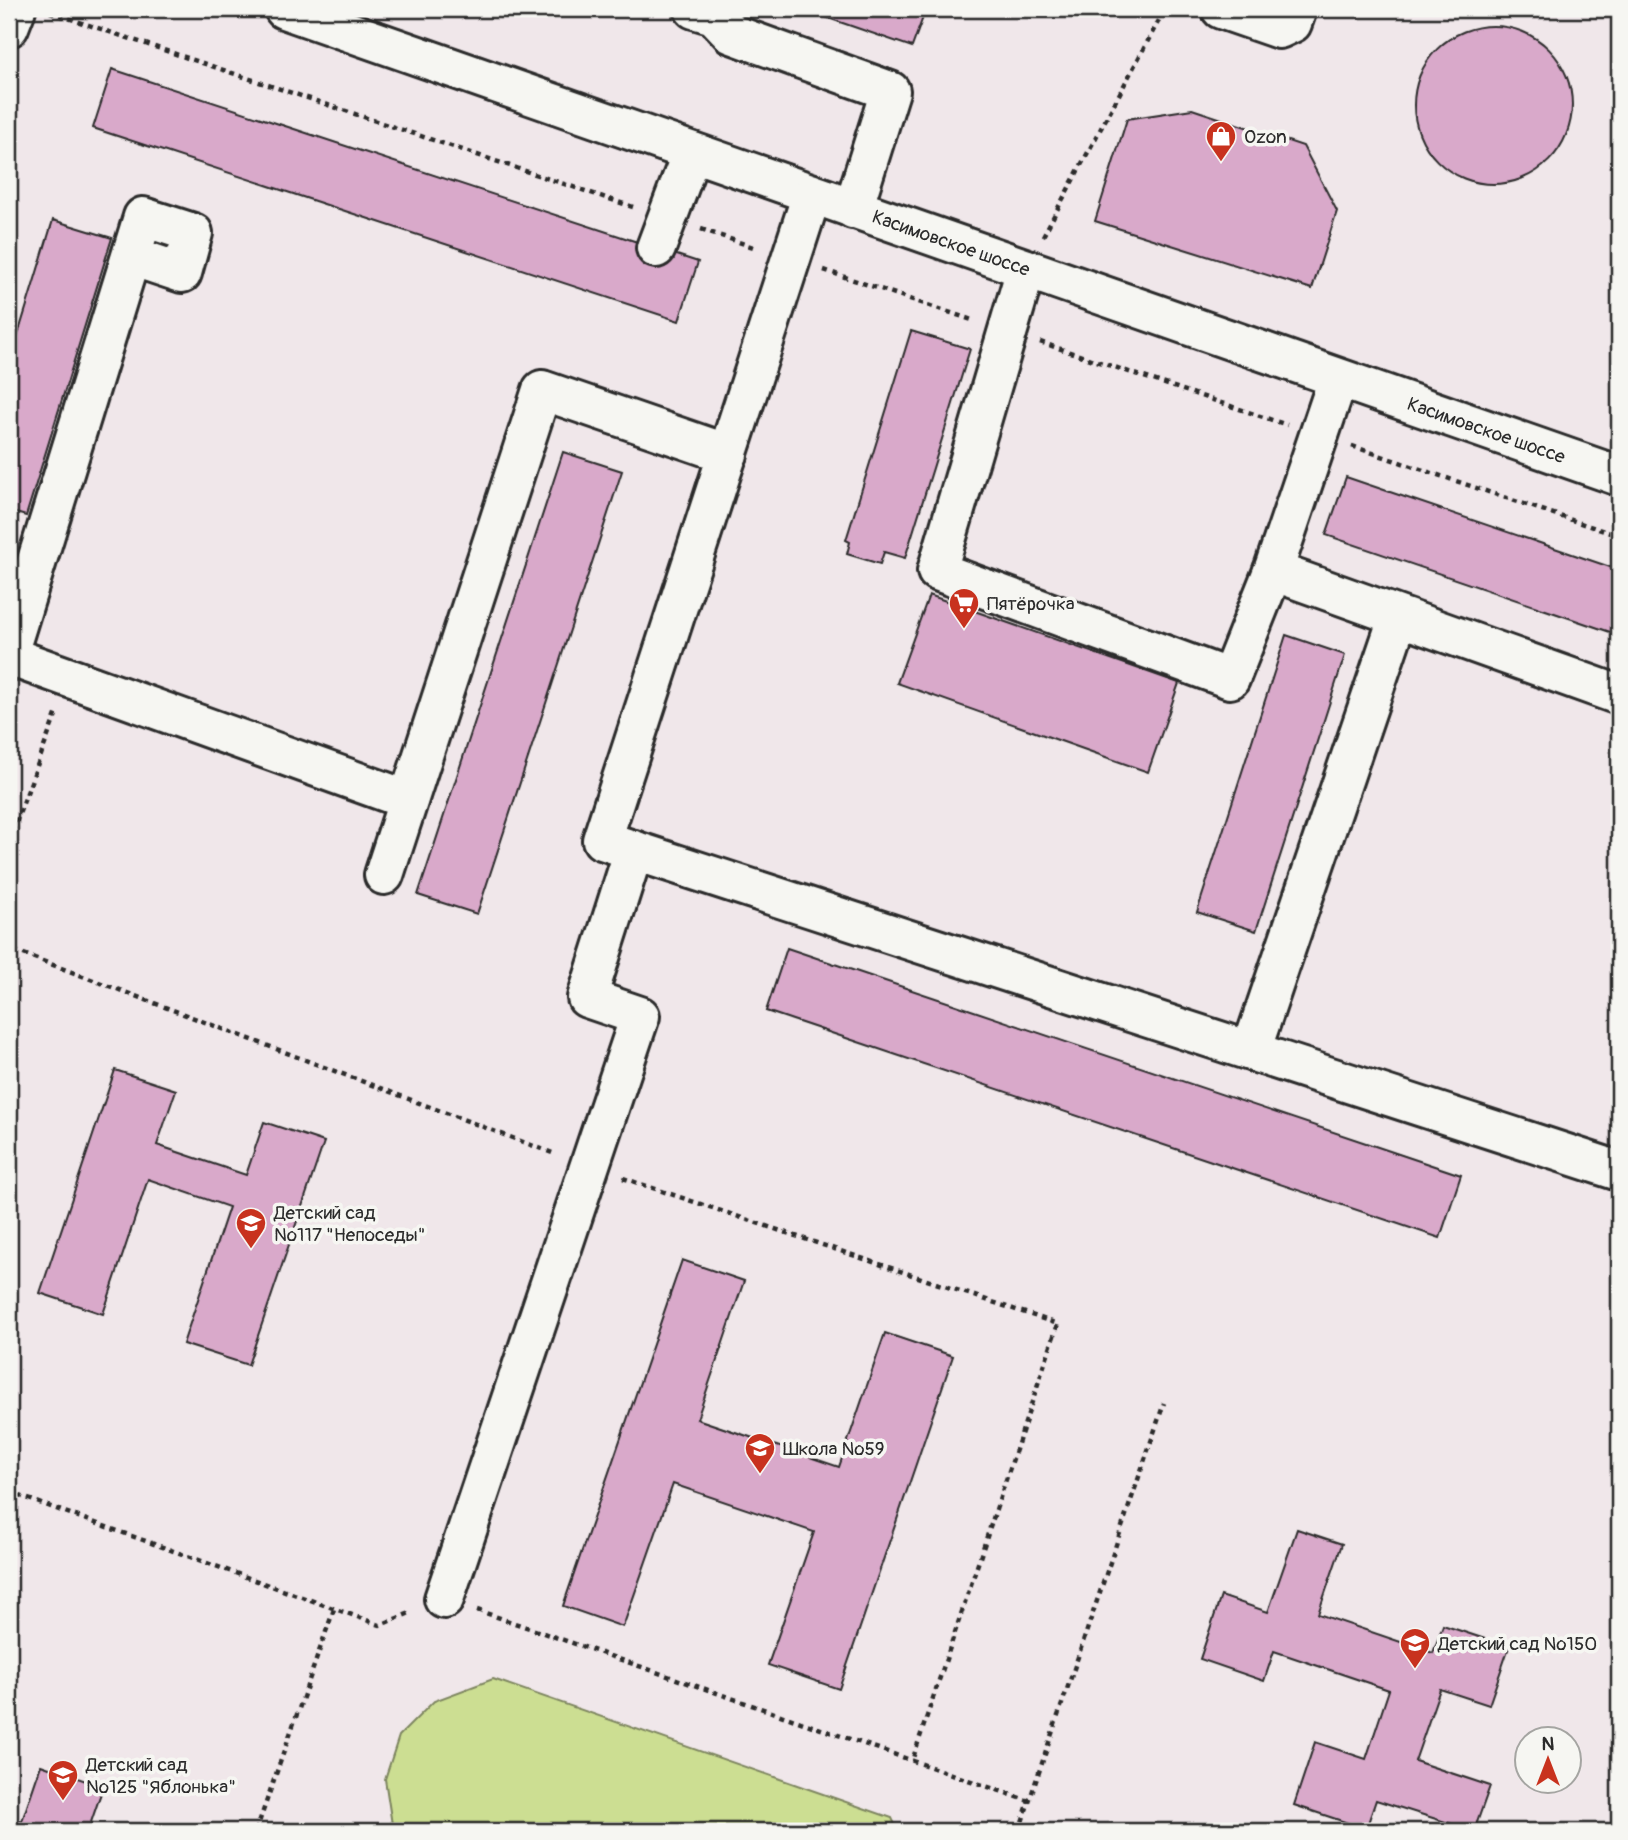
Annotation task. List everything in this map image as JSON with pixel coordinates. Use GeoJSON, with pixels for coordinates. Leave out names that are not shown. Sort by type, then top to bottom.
{"type":"FeatureCollection","features":[{"type":"Feature","properties":{"kind":"street"},"geometry":{"type":"LineString","coordinates":[[9,27],[16,9]]}},
{"type":"Feature","properties":{"kind":"street","name":"Касимовское шоссе"},"geometry":{"type":"LineString","coordinates":[[284,9],[1619,476]]}},
{"type":"Feature","properties":{"kind":"street"},"geometry":{"type":"LineString","coordinates":[[694,9],[714,15],[732,34],[890,91],[853,209]]}},
{"type":"Feature","properties":{"kind":"street"},"geometry":{"type":"LineString","coordinates":[[1221,9],[1279,29],[1292,23],[1297,9]]}},
{"type":"Feature","properties":{"kind":"street"},"geometry":{"type":"LineString","coordinates":[[662,233],[692,152]]}},
{"type":"Feature","properties":{"kind":"street"},"geometry":{"type":"LineString","coordinates":[[812,194],[602,840],[1619,1171]]}},
{"type":"Feature","properties":{"kind":"street"},"geometry":{"type":"LineString","coordinates":[[131,256],[9,654],[408,800]]}},
{"type":"Feature","properties":{"kind":"street"},"geometry":{"type":"LineString","coordinates":[[1026,269],[937,571],[1230,679],[1273,571],[1338,379]]}},
{"type":"Feature","properties":{"kind":"street"},"geometry":{"type":"LineString","coordinates":[[384,875],[542,390],[728,454]]}},
{"type":"Feature","properties":{"kind":"street"},"geometry":{"type":"LineString","coordinates":[[1273,571],[1619,695]]}},
{"type":"Feature","properties":{"kind":"street"},"geometry":{"type":"LineString","coordinates":[[1251,1051],[1398,618]]}},
{"type":"Feature","properties":{"kind":"street"},"geometry":{"type":"LineString","coordinates":[[444,1599],[640,1016],[587,998],[634,850]]}},
{"type":"Feature","properties":{"kind":"path"},"geometry":{"type":"LineString","coordinates":[[39,9],[662,233],[791,259],[1619,536]]}},
{"type":"Feature","properties":{"kind":"path"},"geometry":{"type":"LineString","coordinates":[[1026,269],[1165,9]]}},
{"type":"Feature","properties":{"kind":"path"},"geometry":{"type":"LineString","coordinates":[[9,841],[70,678]]}},
{"type":"Feature","properties":{"kind":"path"},"geometry":{"type":"LineString","coordinates":[[9,948],[589,1167],[1058,1324],[912,1761]]}},
{"type":"Feature","properties":{"kind":"path"},"geometry":{"type":"LineString","coordinates":[[9,972],[16,951]]}},
{"type":"Feature","properties":{"kind":"path"},"geometry":{"type":"LineString","coordinates":[[1019,1831],[1164,1403]]}},
{"type":"Feature","properties":{"kind":"path"},"geometry":{"type":"LineString","coordinates":[[9,1492],[380,1625],[444,1599],[1029,1801]]}},
{"type":"Feature","properties":{"kind":"path"},"geometry":{"type":"LineString","coordinates":[[256,1831],[334,1609]]}},
{"type":"Feature","properties":{"kind":"green space"},"geometry":{"type":"Polygon","coordinates":[[[493,1679],[892,1818],[898,1831],[393,1831],[385,1779],[399,1736],[434,1701],[493,1679]]]}},
{"type":"Feature","properties":{"kind":"building"},"geometry":{"type":"Polygon","coordinates":[[[802,9],[926,9],[912,47],[802,9]]]}},
{"type":"Feature","properties":{"kind":"building"},"geometry":{"type":"Polygon","coordinates":[[[1493,26],[1523,32],[1549,49],[1566,75],[1572,105],[1566,135],[1549,161],[1523,178],[1493,184],[1463,178],[1437,161],[1420,135],[1414,105],[1420,75],[1437,49],[1463,32],[1493,26]]]}},
{"type":"Feature","properties":{"kind":"building"},"geometry":{"type":"Polygon","coordinates":[[[112,69],[698,262],[679,321],[93,128],[112,69]]]}},
{"type":"Feature","properties":{"kind":"building"},"geometry":{"type":"Polygon","coordinates":[[[1192,109],[1303,146],[1337,211],[1312,289],[1095,221],[1127,119],[1192,109]]]}},
{"type":"Feature","properties":{"kind":"building"},"geometry":{"type":"Polygon","coordinates":[[[53,220],[112,238],[26,516],[9,511],[9,364],[53,220]]]}},
{"type":"Feature","properties":{"kind":"building"},"geometry":{"type":"Polygon","coordinates":[[[911,331],[970,349],[905,558],[884,552],[880,564],[847,554],[850,542],[846,540],[911,331]]]}},
{"type":"Feature","properties":{"kind":"building"},"geometry":{"type":"Polygon","coordinates":[[[563,452],[622,471],[477,914],[418,895],[563,452]]]}},
{"type":"Feature","properties":{"kind":"building"},"geometry":{"type":"Polygon","coordinates":[[[1346,477],[1619,570],[1619,635],[1326,535],[1346,477]]]}},
{"type":"Feature","properties":{"kind":"building"},"geometry":{"type":"Polygon","coordinates":[[[929,595],[1179,683],[1148,772],[897,683],[929,595]]]}},
{"type":"Feature","properties":{"kind":"building"},"geometry":{"type":"Polygon","coordinates":[[[1286,635],[1345,655],[1256,931],[1197,912],[1286,635]]]}},
{"type":"Feature","properties":{"kind":"building"},"geometry":{"type":"Polygon","coordinates":[[[787,948],[1461,1175],[1440,1238],[766,1011],[787,948]]]}},
{"type":"Feature","properties":{"kind":"building","name":"Детский сад №117 \"Непоседы\""},"geometry":{"type":"Polygon","coordinates":[[[115,1070],[176,1090],[157,1145],[246,1175],[264,1122],[324,1142],[248,1365],[183,1344],[229,1207],[148,1179],[103,1314],[40,1293],[115,1070]]]}},
{"type":"Feature","properties":{"kind":"building","name":"Школа №59"},"geometry":{"type":"Polygon","coordinates":[[[682,1260],[744,1281],[697,1419],[839,1467],[885,1333],[953,1356],[839,1689],[768,1665],[814,1532],[673,1484],[623,1627],[563,1606],[682,1260]]]}},
{"type":"Feature","properties":{"kind":"building","name":"Детский сад №150"},"geometry":{"type":"Polygon","coordinates":[[[1297,1529],[1342,1544],[1318,1614],[1433,1653],[1443,1625],[1509,1647],[1489,1705],[1440,1689],[1415,1761],[1490,1786],[1474,1831],[1376,1800],[1366,1829],[1294,1805],[1315,1742],[1366,1759],[1389,1690],[1274,1651],[1264,1681],[1200,1659],[1221,1596],[1268,1612],[1297,1529]]]}},
{"type":"Feature","properties":{"kind":"building","name":"Детский сад №125 \"Яблонька\""},"geometry":{"type":"Polygon","coordinates":[[[41,1765],[103,1787],[88,1831],[9,1831],[9,1817],[22,1821],[41,1765]]]}},
{"type":"Feature","properties":{"kind":"place","name":"Ozon"},"geometry":{"type":"Point","coordinates":[1221,163]}},
{"type":"Feature","properties":{"kind":"place","name":"Пятёрочка"},"geometry":{"type":"Point","coordinates":[964,630]}},
{"type":"Feature","properties":{"kind":"place","name":"Детский сад №117 \"Непоседы\""},"geometry":{"type":"Point","coordinates":[251,1250]}},
{"type":"Feature","properties":{"kind":"place","name":"Школа №59"},"geometry":{"type":"Point","coordinates":[760,1475]}},
{"type":"Feature","properties":{"kind":"place","name":"Детский сад №150"},"geometry":{"type":"Point","coordinates":[1415,1670]}},
{"type":"Feature","properties":{"kind":"place","name":"Детский сад №125 \"Яблонька\""},"geometry":{"type":"Point","coordinates":[63,1802]}}]}
